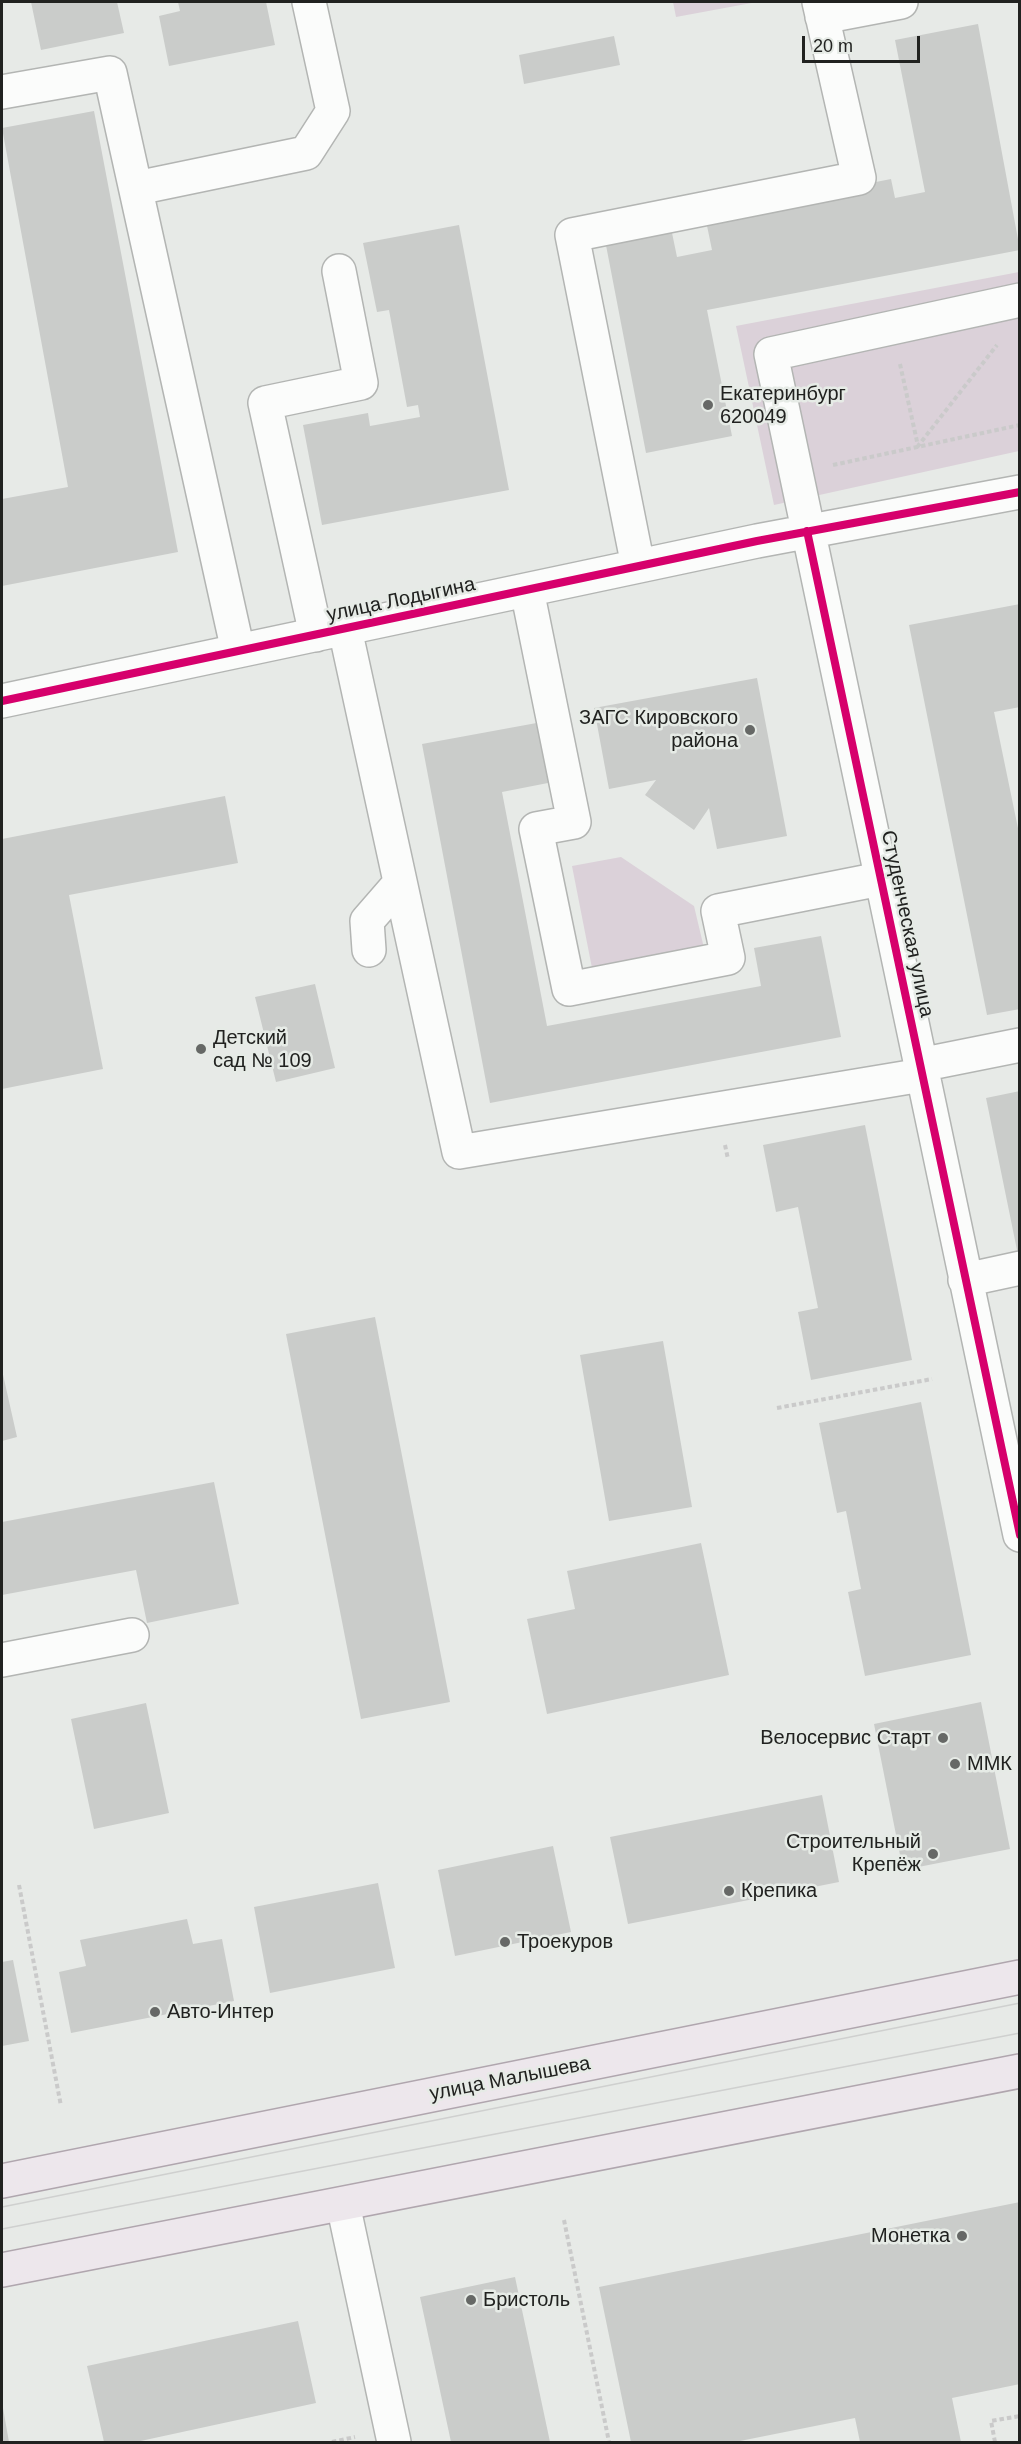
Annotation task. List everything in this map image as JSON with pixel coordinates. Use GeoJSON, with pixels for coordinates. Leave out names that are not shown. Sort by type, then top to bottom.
{"type":"FeatureCollection","features":[{"type":"Feature","properties":{"kind":"main road","name":"улица Малышева"},"geometry":{"type":"LineString","coordinates":[[2,2181],[1020,1977]]}},
{"type":"Feature","properties":{"kind":"main road"},"geometry":{"type":"LineString","coordinates":[[2,2270],[1020,2071]]}},
{"type":"Feature","properties":{"kind":"street"},"geometry":{"type":"LineString","coordinates":[[137,188],[306,153],[333,111],[309,2]]}},
{"type":"Feature","properties":{"kind":"street"},"geometry":{"type":"LineString","coordinates":[[639,566],[572,236],[859,178],[820,9],[901,2]]}},
{"type":"Feature","properties":{"kind":"street"},"geometry":{"type":"LineString","coordinates":[[2,92],[110,73],[238,651]]}},
{"type":"Feature","properties":{"kind":"street"},"geometry":{"type":"LineString","coordinates":[[339,271],[361,383],[264,403],[331,632],[400,883],[459,1152],[921,1070],[1020,1045]]}},
{"type":"Feature","properties":{"kind":"street"},"geometry":{"type":"LineString","coordinates":[[892,328],[1020,300]]}},
{"type":"Feature","properties":{"kind":"street","name":"Студенческая улица"},"geometry":{"type":"LineString","coordinates":[[892,328],[771,354],[1020,1535]]}},
{"type":"Feature","properties":{"kind":"street"},"geometry":{"type":"LineString","coordinates":[[807,531],[1020,492]]}},
{"type":"Feature","properties":{"kind":"street","name":"улица Лодыгина"},"geometry":{"type":"LineString","coordinates":[[2,701],[807,531]]}},
{"type":"Feature","properties":{"kind":"street"},"geometry":{"type":"LineString","coordinates":[[527,590],[574,822],[536,829],[569,990],[728,958],[718,911],[880,879]]}},
{"type":"Feature","properties":{"kind":"street"},"geometry":{"type":"LineString","coordinates":[[369,950],[367,921],[400,883]]}},
{"type":"Feature","properties":{"kind":"street"},"geometry":{"type":"LineString","coordinates":[[965,1280],[1020,1268]]}},
{"type":"Feature","properties":{"kind":"street"},"geometry":{"type":"LineString","coordinates":[[2,1660],[132,1635]]}},
{"type":"Feature","properties":{"kind":"street"},"geometry":{"type":"LineString","coordinates":[[343,2204],[394,2442]]}},
{"type":"Feature","properties":{"kind":"path"},"geometry":{"type":"LineString","coordinates":[[892,328],[918,446]]}},
{"type":"Feature","properties":{"kind":"path"},"geometry":{"type":"LineString","coordinates":[[918,446],[998,343]]}},
{"type":"Feature","properties":{"kind":"path"},"geometry":{"type":"LineString","coordinates":[[797,473],[1020,425]]}},
{"type":"Feature","properties":{"kind":"path"},"geometry":{"type":"LineString","coordinates":[[777,1408],[932,1379]]}},
{"type":"Feature","properties":{"kind":"path"},"geometry":{"type":"LineString","coordinates":[[19,1885],[61,2106]]}},
{"type":"Feature","properties":{"kind":"path"},"geometry":{"type":"LineString","coordinates":[[564,2220],[609,2442]]}},
{"type":"Feature","properties":{"kind":"path"},"geometry":{"type":"LineString","coordinates":[[995,2442],[991,2421],[1020,2416]]}},
{"type":"Feature","properties":{"kind":"shaded area"},"geometry":{"type":"Polygon","coordinates":[[[673,2],[757,2],[676,17],[673,2]]]}},
{"type":"Feature","properties":{"kind":"shaded area"},"geometry":{"type":"Polygon","coordinates":[[[1019,272],[1019,451],[774,505],[736,326],[1019,272]]]}},
{"type":"Feature","properties":{"kind":"shaded area"},"geometry":{"type":"Polygon","coordinates":[[[621,857],[694,906],[704,948],[592,968],[572,866],[621,857]]]}},
{"type":"Feature","properties":{"kind":"building"},"geometry":{"type":"Polygon","coordinates":[[[31,2],[117,2],[124,33],[41,50],[31,2]]]}},
{"type":"Feature","properties":{"kind":"building"},"geometry":{"type":"Polygon","coordinates":[[[178,2],[266,2],[275,45],[169,66],[159,16],[180,11],[178,2]]]}},
{"type":"Feature","properties":{"kind":"building"},"geometry":{"type":"Polygon","coordinates":[[[978,24],[1020,250],[707,310],[732,436],[646,453],[605,240],[671,228],[677,257],[712,250],[705,216],[891,179],[895,198],[925,192],[895,40],[978,24]]]}},
{"type":"Feature","properties":{"kind":"building"},"geometry":{"type":"Polygon","coordinates":[[[614,36],[620,65],[524,84],[519,55],[614,36]]]}},
{"type":"Feature","properties":{"kind":"building"},"geometry":{"type":"Polygon","coordinates":[[[94,111],[178,552],[2,586],[2,499],[68,487],[2,128],[94,111]]]}},
{"type":"Feature","properties":{"kind":"building"},"geometry":{"type":"Polygon","coordinates":[[[459,225],[509,490],[322,525],[303,425],[368,413],[370,426],[420,417],[418,405],[407,407],[389,310],[377,312],[363,243],[459,225]]]}},
{"type":"Feature","properties":{"kind":"building"},"geometry":{"type":"Polygon","coordinates":[[[1020,604],[1020,707],[994,712],[1020,838],[1020,1009],[987,1015],[909,625],[1020,604]]]}},
{"type":"Feature","properties":{"kind":"building"},"geometry":{"type":"Polygon","coordinates":[[[757,678],[787,836],[717,849],[709,808],[694,830],[645,795],[656,780],[609,789],[594,708],[757,678]]]}},
{"type":"Feature","properties":{"kind":"building"},"geometry":{"type":"Polygon","coordinates":[[[542,722],[553,782],[502,792],[547,1026],[761,986],[754,948],[821,936],[841,1037],[490,1103],[422,744],[542,722]]]}},
{"type":"Feature","properties":{"kind":"building"},"geometry":{"type":"Polygon","coordinates":[[[225,796],[238,863],[69,895],[103,1069],[2,1089],[2,839],[225,796]]]}},
{"type":"Feature","properties":{"kind":"building"},"geometry":{"type":"Polygon","coordinates":[[[315,984],[335,1068],[276,1082],[255,997],[315,984]]]}},
{"type":"Feature","properties":{"kind":"building"},"geometry":{"type":"Polygon","coordinates":[[[1020,1091],[1020,1255],[1018,1255],[986,1098],[1020,1091]]]}},
{"type":"Feature","properties":{"kind":"building"},"geometry":{"type":"Polygon","coordinates":[[[865,1125],[912,1360],[811,1380],[798,1312],[818,1308],[798,1207],[776,1212],[763,1145],[865,1125]]]}},
{"type":"Feature","properties":{"kind":"building"},"geometry":{"type":"Polygon","coordinates":[[[375,1317],[450,1702],[361,1719],[286,1334],[375,1317]]]}},
{"type":"Feature","properties":{"kind":"building"},"geometry":{"type":"Polygon","coordinates":[[[663,1341],[692,1507],[609,1521],[580,1355],[663,1341]]]}},
{"type":"Feature","properties":{"kind":"building"},"geometry":{"type":"Polygon","coordinates":[[[2,1370],[17,1437],[2,1441],[2,1370]]]}},
{"type":"Feature","properties":{"kind":"building"},"geometry":{"type":"Polygon","coordinates":[[[921,1402],[971,1655],[865,1676],[848,1592],[861,1589],[846,1511],[837,1513],[819,1423],[921,1402]]]}},
{"type":"Feature","properties":{"kind":"building"},"geometry":{"type":"Polygon","coordinates":[[[214,1482],[239,1604],[147,1623],[136,1570],[2,1595],[2,1522],[214,1482]]]}},
{"type":"Feature","properties":{"kind":"building"},"geometry":{"type":"Polygon","coordinates":[[[701,1543],[729,1675],[547,1714],[527,1619],[575,1609],[567,1571],[701,1543]]]}},
{"type":"Feature","properties":{"kind":"building"},"geometry":{"type":"Polygon","coordinates":[[[981,1702],[1010,1849],[903,1870],[874,1724],[981,1702]]]}},
{"type":"Feature","properties":{"kind":"building"},"geometry":{"type":"Polygon","coordinates":[[[146,1703],[169,1813],[94,1829],[71,1719],[146,1703]]]}},
{"type":"Feature","properties":{"kind":"building"},"geometry":{"type":"Polygon","coordinates":[[[822,1795],[839,1882],[628,1924],[610,1837],[822,1795]]]}},
{"type":"Feature","properties":{"kind":"building"},"geometry":{"type":"Polygon","coordinates":[[[553,1846],[571,1932],[455,1956],[438,1870],[553,1846]]]}},
{"type":"Feature","properties":{"kind":"building"},"geometry":{"type":"Polygon","coordinates":[[[378,1883],[395,1968],[270,1993],[254,1907],[378,1883]]]}},
{"type":"Feature","properties":{"kind":"building"},"geometry":{"type":"Polygon","coordinates":[[[187,1919],[193,1944],[222,1939],[234,2001],[71,2033],[59,1972],[86,1966],[80,1940],[187,1919]]]}},
{"type":"Feature","properties":{"kind":"building"},"geometry":{"type":"Polygon","coordinates":[[[13,1960],[29,2041],[2,2046],[2,1962],[13,1960]]]}},
{"type":"Feature","properties":{"kind":"building"},"geometry":{"type":"Polygon","coordinates":[[[1020,2202],[1020,2384],[952,2398],[961,2442],[860,2442],[855,2418],[735,2442],[631,2442],[599,2287],[1020,2202]]]}},
{"type":"Feature","properties":{"kind":"building"},"geometry":{"type":"Polygon","coordinates":[[[515,2277],[550,2442],[451,2442],[420,2297],[515,2277]]]}},
{"type":"Feature","properties":{"kind":"building"},"geometry":{"type":"Polygon","coordinates":[[[298,2321],[316,2403],[136,2442],[104,2442],[87,2366],[298,2321]]]}},
{"type":"Feature","properties":{"kind":"building"},"geometry":{"type":"Polygon","coordinates":[[[3,2408],[9,2442],[2,2442],[3,2408]]]}},
{"type":"Feature","properties":{"kind":"tram line"},"geometry":{"type":"LineString","coordinates":[[2,2207],[1020,2003]]}},
{"type":"Feature","properties":{"kind":"tram line"},"geometry":{"type":"LineString","coordinates":[[2,2229],[1020,2033]]}},
{"type":"Feature","properties":{"kind":"cycle path"},"geometry":{"type":"LineString","coordinates":[[2,701],[757,541],[1020,492]]}},
{"type":"Feature","properties":{"kind":"cycle path"},"geometry":{"type":"LineString","coordinates":[[807,531],[1020,1535]]}},
{"type":"Feature","properties":{"kind":"place","name":"Екатеринбург 620049"},"geometry":{"type":"Point","coordinates":[708,405]}},
{"type":"Feature","properties":{"kind":"place","name":"ЗАГС Кировского района"},"geometry":{"type":"Point","coordinates":[750,730]}},
{"type":"Feature","properties":{"kind":"place","name":"Детский сад № 109"},"geometry":{"type":"Point","coordinates":[201,1049]}},
{"type":"Feature","properties":{"kind":"place","name":"Велосервис Старт"},"geometry":{"type":"Point","coordinates":[943,1738]}},
{"type":"Feature","properties":{"kind":"place","name":"ММК"},"geometry":{"type":"Point","coordinates":[955,1764]}},
{"type":"Feature","properties":{"kind":"place","name":"Строительный Крепёж"},"geometry":{"type":"Point","coordinates":[933,1854]}},
{"type":"Feature","properties":{"kind":"place","name":"Крепика"},"geometry":{"type":"Point","coordinates":[729,1891]}},
{"type":"Feature","properties":{"kind":"place","name":"Троекуров"},"geometry":{"type":"Point","coordinates":[505,1942]}},
{"type":"Feature","properties":{"kind":"place","name":"Авто-Интер"},"geometry":{"type":"Point","coordinates":[155,2012]}},
{"type":"Feature","properties":{"kind":"place","name":"Монетка"},"geometry":{"type":"Point","coordinates":[962,2236]}},
{"type":"Feature","properties":{"kind":"place","name":"Бристоль"},"geometry":{"type":"Point","coordinates":[471,2300]}}]}
